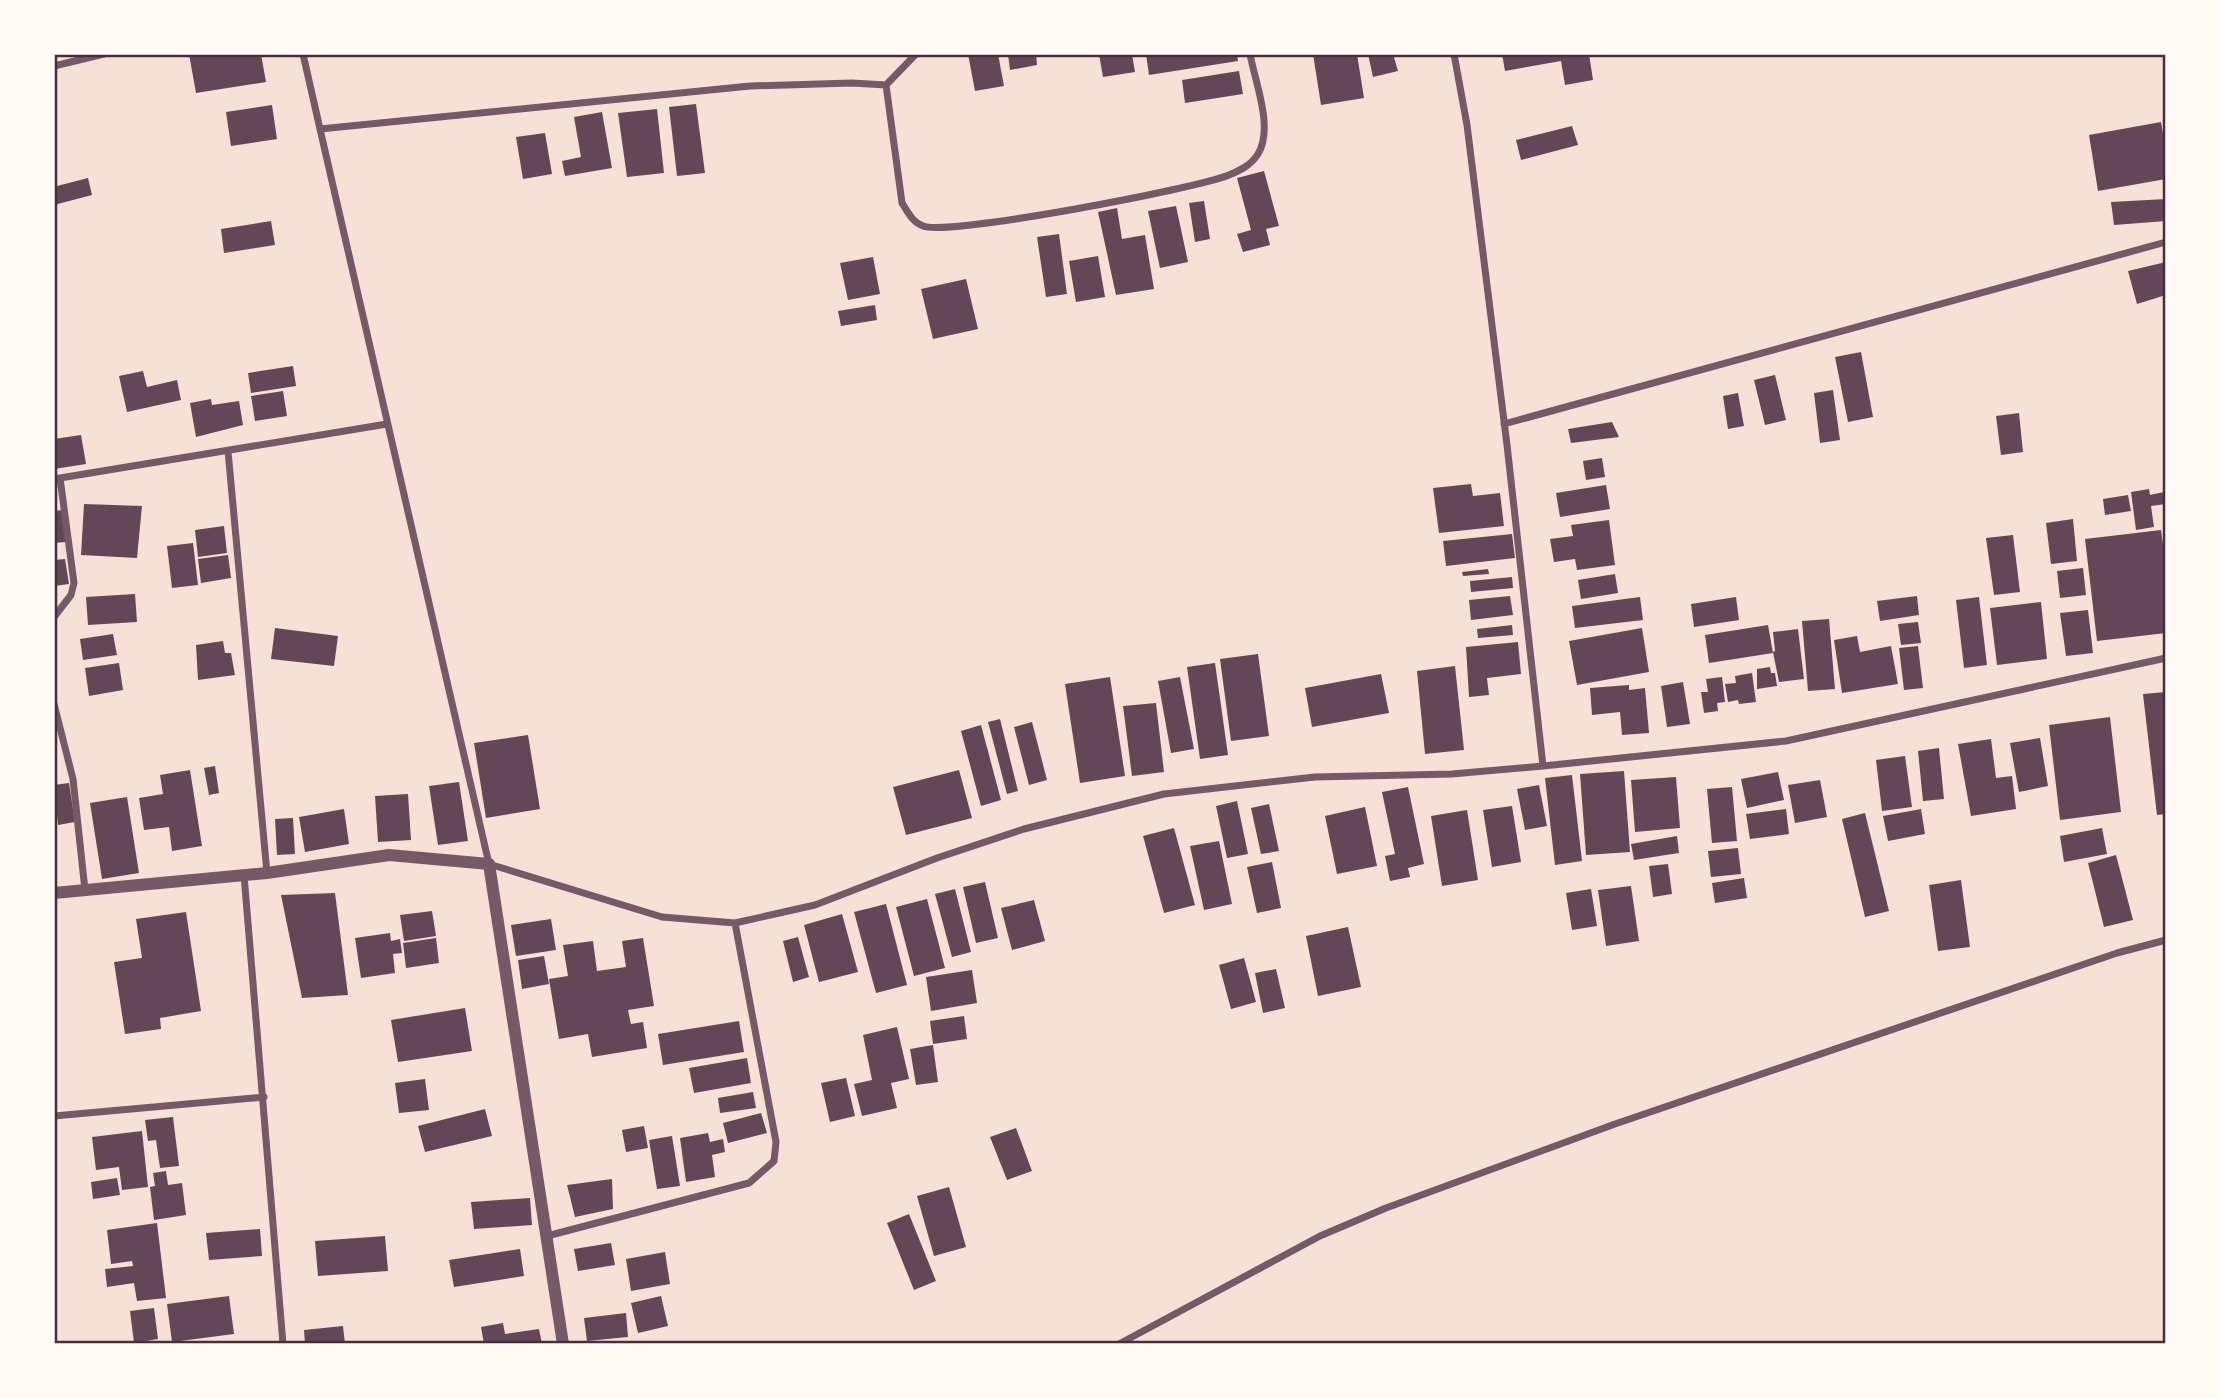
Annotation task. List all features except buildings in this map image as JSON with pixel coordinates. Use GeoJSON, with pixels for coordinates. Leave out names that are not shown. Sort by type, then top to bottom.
{"type":"FeatureCollection","features":[{"type":"Feature","properties":{"kind":"street"},"geometry":{"type":"LineString","coordinates":[[54,66],[104,54]]}},
{"type":"Feature","properties":{"kind":"street"},"geometry":{"type":"LineString","coordinates":[[303,54],[489,864],[563,1344]]}},
{"type":"Feature","properties":{"kind":"street"},"geometry":{"type":"LineString","coordinates":[[320,129],[750,86],[852,83],[886,85],[916,54]]}},
{"type":"Feature","properties":{"kind":"street"},"geometry":{"type":"LineString","coordinates":[[886,85],[902,203],[911,218],[924,227],[947,228],[1057,212],[1188,186],[1227,176],[1250,166],[1260,151],[1264,128],[1250,54]]}},
{"type":"Feature","properties":{"kind":"street"},"geometry":{"type":"LineString","coordinates":[[1454,54],[1467,125],[1543,766]]}},
{"type":"Feature","properties":{"kind":"street"},"geometry":{"type":"LineString","coordinates":[[1504,424],[2166,242]]}},
{"type":"Feature","properties":{"kind":"street"},"geometry":{"type":"LineString","coordinates":[[54,617],[71,595],[74,583],[57,478],[387,424]]}},
{"type":"Feature","properties":{"kind":"street"},"geometry":{"type":"LineString","coordinates":[[228,452],[267,873]]}},
{"type":"Feature","properties":{"kind":"street"},"geometry":{"type":"LineString","coordinates":[[54,893],[267,873],[389,856],[489,864],[662,917],[735,923],[815,905],[937,858],[1024,829],[1164,794],[1315,777],[1452,774],[1786,741],[2166,658]]}},
{"type":"Feature","properties":{"kind":"street"},"geometry":{"type":"LineString","coordinates":[[54,704],[73,779],[85,890]]}},
{"type":"Feature","properties":{"kind":"street"},"geometry":{"type":"LineString","coordinates":[[244,875],[284,1344]]}},
{"type":"Feature","properties":{"kind":"street"},"geometry":{"type":"LineString","coordinates":[[547,1236],[749,1183],[774,1161],[776,1142],[735,923]]}},
{"type":"Feature","properties":{"kind":"street"},"geometry":{"type":"LineString","coordinates":[[1119,1344],[1258,1267],[1320,1236],[1386,1208],[1615,1124],[2117,953],[2166,940]]}},
{"type":"Feature","properties":{"kind":"street"},"geometry":{"type":"LineString","coordinates":[[54,1116],[264,1097]]}}]}
